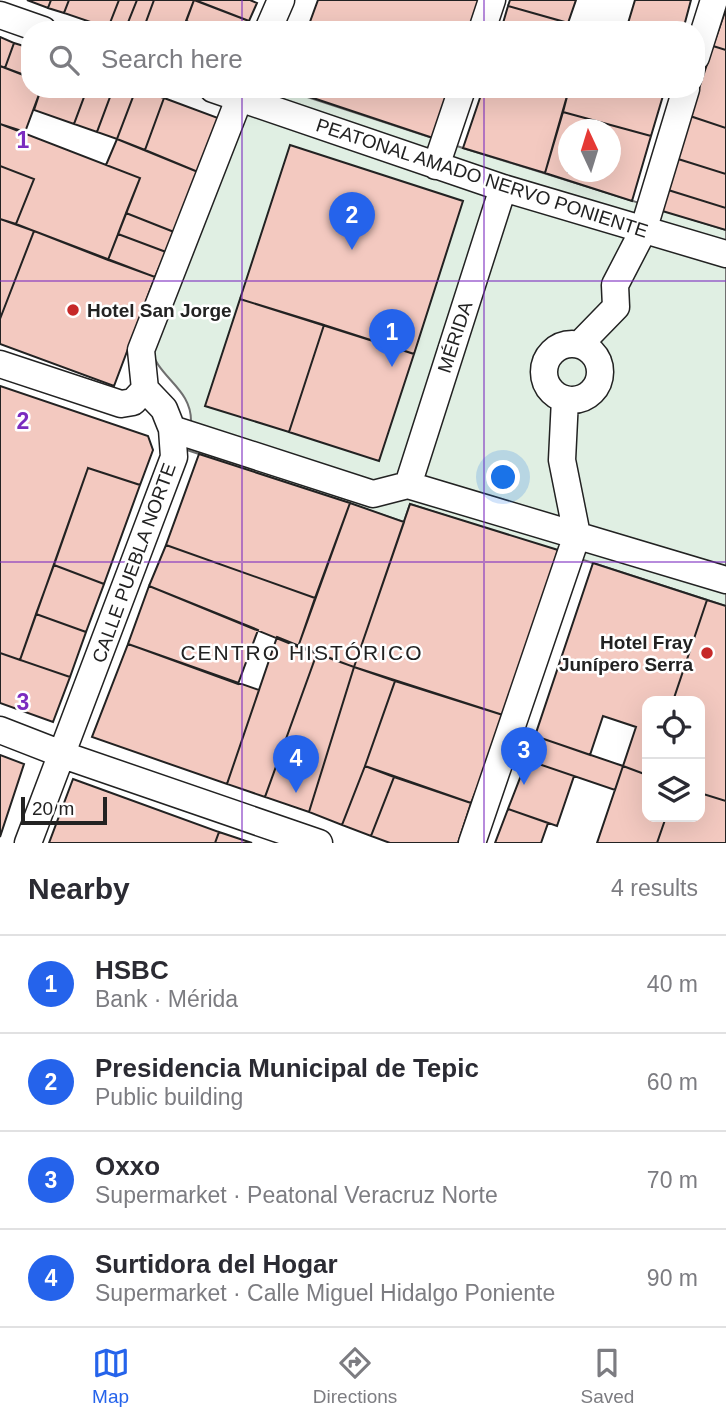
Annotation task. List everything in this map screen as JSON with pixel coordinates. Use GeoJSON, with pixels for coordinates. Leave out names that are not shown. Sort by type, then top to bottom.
{"type":"FeatureCollection","features":[{"type":"Feature","properties":{"kind":"street"},"geometry":{"type":"LineString","coordinates":[[272,21],[281,0]]}},
{"type":"Feature","properties":{"kind":"street"},"geometry":{"type":"LineString","coordinates":[[485,21],[492,0]]}},
{"type":"Feature","properties":{"kind":"street"},"geometry":{"type":"LineString","coordinates":[[705,28],[714,0]]}},
{"type":"Feature","properties":{"kind":"street"},"geometry":{"type":"LineString","coordinates":[[0,15],[21,22]]}},
{"type":"Feature","properties":{"kind":"street"},"geometry":{"type":"LineString","coordinates":[[239,98],[141,350],[145,389],[164,408],[173,429],[373,494],[408,485],[726,580]]}},
{"type":"Feature","properties":{"kind":"street","name":"PEATONAL AMADO NERVO PONIENTE"},"geometry":{"type":"LineString","coordinates":[[254,98],[436,166],[726,254]]}},
{"type":"Feature","properties":{"kind":"street"},"geometry":{"type":"LineString","coordinates":[[436,166],[459,98]]}},
{"type":"Feature","properties":{"kind":"street"},"geometry":{"type":"LineString","coordinates":[[580,344],[616,307],[615,285],[643,231],[683,98]]}},
{"type":"Feature","properties":{"kind":"street","name":"MÉRIDA"},"geometry":{"type":"LineString","coordinates":[[408,485],[503,188]]}},
{"type":"Feature","properties":{"kind":"street"},"geometry":{"type":"LineString","coordinates":[[580,344],[590,349],[596,357],[600,378],[588,395],[579,399],[565,399],[550,390],[545,381],[545,360],[560,346],[580,344]]}},
{"type":"Feature","properties":{"kind":"street"},"geometry":{"type":"LineString","coordinates":[[0,364],[121,404],[133,402],[145,389]]}},
{"type":"Feature","properties":{"kind":"street"},"geometry":{"type":"LineString","coordinates":[[472,843],[578,535],[562,460],[565,399]]}},
{"type":"Feature","properties":{"kind":"street","name":"CALLE PUEBLA NORTE"},"geometry":{"type":"LineString","coordinates":[[28,843],[174,457],[173,429]]}},
{"type":"Feature","properties":{"kind":"street"},"geometry":{"type":"LineString","coordinates":[[0,730],[61,754],[319,843]]}},
{"type":"Feature","properties":{"kind":"green space"},"geometry":{"type":"Polygon","coordinates":[[[248,98],[310,98],[558,178],[558,182],[572,182],[726,230],[726,606],[410,504],[404,522],[184,449],[191,425],[190,410],[180,391],[154,356],[150,345],[248,98]]]}},
{"type":"Feature","properties":{"kind":"building"},"geometry":{"type":"Polygon","coordinates":[[[27,0],[51,0],[48,8],[27,0]]]}},
{"type":"Feature","properties":{"kind":"building"},"geometry":{"type":"Polygon","coordinates":[[[51,0],[69,0],[64,13],[48,8],[51,0]]]}},
{"type":"Feature","properties":{"kind":"building"},"geometry":{"type":"Polygon","coordinates":[[[69,0],[119,0],[111,21],[87,21],[64,13],[69,0]]]}},
{"type":"Feature","properties":{"kind":"building"},"geometry":{"type":"Polygon","coordinates":[[[119,0],[137,0],[129,21],[111,21],[119,0]]]}},
{"type":"Feature","properties":{"kind":"building"},"geometry":{"type":"Polygon","coordinates":[[[137,0],[154,0],[146,21],[129,21],[137,0]]]}},
{"type":"Feature","properties":{"kind":"building"},"geometry":{"type":"Polygon","coordinates":[[[154,0],[194,0],[186,21],[146,21],[154,0]]]}},
{"type":"Feature","properties":{"kind":"building"},"geometry":{"type":"Polygon","coordinates":[[[194,0],[249,21],[186,21],[194,0]]]}},
{"type":"Feature","properties":{"kind":"building"},"geometry":{"type":"Polygon","coordinates":[[[195,0],[250,0],[257,3],[249,21],[195,0]]]}},
{"type":"Feature","properties":{"kind":"building"},"geometry":{"type":"Polygon","coordinates":[[[318,0],[479,0],[472,21],[310,21],[318,0]]]}},
{"type":"Feature","properties":{"kind":"building"},"geometry":{"type":"Polygon","coordinates":[[[510,0],[576,0],[569,21],[508,6],[510,0]]]}},
{"type":"Feature","properties":{"kind":"building"},"geometry":{"type":"Polygon","coordinates":[[[635,0],[691,0],[685,21],[629,21],[635,0]]]}},
{"type":"Feature","properties":{"kind":"building"},"geometry":{"type":"Polygon","coordinates":[[[508,6],[561,21],[504,21],[508,6]]]}},
{"type":"Feature","properties":{"kind":"building"},"geometry":{"type":"Polygon","coordinates":[[[726,9],[726,50],[713,46],[726,9]]]}},
{"type":"Feature","properties":{"kind":"building"},"geometry":{"type":"Polygon","coordinates":[[[0,37],[14,43],[5,68],[0,66],[0,37]]]}},
{"type":"Feature","properties":{"kind":"building"},"geometry":{"type":"Polygon","coordinates":[[[14,43],[21,45],[21,74],[5,68],[14,43]]]}},
{"type":"Feature","properties":{"kind":"building"},"geometry":{"type":"Polygon","coordinates":[[[713,46],[726,50],[726,128],[690,116],[696,98],[705,98],[705,70],[713,46]]]}},
{"type":"Feature","properties":{"kind":"building"},"geometry":{"type":"Polygon","coordinates":[[[0,66],[21,74],[21,98],[38,98],[25,132],[0,124],[0,66]]]}},
{"type":"Feature","properties":{"kind":"building"},"geometry":{"type":"Polygon","coordinates":[[[38,98],[84,98],[74,124],[34,110],[38,98]]]}},
{"type":"Feature","properties":{"kind":"building"},"geometry":{"type":"Polygon","coordinates":[[[84,98],[110,98],[97,132],[74,124],[84,98]]]}},
{"type":"Feature","properties":{"kind":"building"},"geometry":{"type":"Polygon","coordinates":[[[110,98],[133,98],[117,139],[97,132],[110,98]]]}},
{"type":"Feature","properties":{"kind":"building"},"geometry":{"type":"Polygon","coordinates":[[[133,98],[164,98],[145,150],[117,139],[133,98]]]}},
{"type":"Feature","properties":{"kind":"building"},"geometry":{"type":"Polygon","coordinates":[[[164,98],[218,118],[198,172],[145,150],[164,98]]]}},
{"type":"Feature","properties":{"kind":"building"},"geometry":{"type":"Polygon","coordinates":[[[313,98],[446,98],[433,138],[313,98]]]}},
{"type":"Feature","properties":{"kind":"building"},"geometry":{"type":"Polygon","coordinates":[[[480,98],[566,98],[560,119],[558,119],[545,173],[463,148],[480,98]]]}},
{"type":"Feature","properties":{"kind":"building"},"geometry":{"type":"Polygon","coordinates":[[[567,98],[662,98],[651,136],[621,128],[621,119],[589,119],[563,112],[567,98]]]}},
{"type":"Feature","properties":{"kind":"building"},"geometry":{"type":"Polygon","coordinates":[[[563,112],[589,119],[561,119],[563,112]]]}},
{"type":"Feature","properties":{"kind":"building"},"geometry":{"type":"Polygon","coordinates":[[[690,116],[726,128],[726,174],[675,158],[690,116]]]}},
{"type":"Feature","properties":{"kind":"building"},"geometry":{"type":"Polygon","coordinates":[[[0,124],[140,178],[108,260],[16,224],[34,179],[0,166],[0,124]]]}},
{"type":"Feature","properties":{"kind":"building"},"geometry":{"type":"Polygon","coordinates":[[[621,128],[651,136],[632,201],[573,182],[621,182],[621,128]]]}},
{"type":"Feature","properties":{"kind":"building"},"geometry":{"type":"Polygon","coordinates":[[[558,129],[558,177],[545,173],[558,129]]]}},
{"type":"Feature","properties":{"kind":"building"},"geometry":{"type":"Polygon","coordinates":[[[117,139],[198,172],[174,232],[126,213],[140,178],[106,165],[117,139]]]}},
{"type":"Feature","properties":{"kind":"building"},"geometry":{"type":"Polygon","coordinates":[[[290,145],[463,201],[414,354],[240,299],[290,145]]]}},
{"type":"Feature","properties":{"kind":"building"},"geometry":{"type":"Polygon","coordinates":[[[675,158],[726,174],[726,208],[665,189],[675,158]]]}},
{"type":"Feature","properties":{"kind":"building"},"geometry":{"type":"Polygon","coordinates":[[[0,166],[34,179],[16,224],[0,219],[0,166]]]}},
{"type":"Feature","properties":{"kind":"building"},"geometry":{"type":"Polygon","coordinates":[[[665,189],[726,208],[726,230],[659,210],[665,189]]]}},
{"type":"Feature","properties":{"kind":"building"},"geometry":{"type":"Polygon","coordinates":[[[126,213],[174,232],[166,252],[118,234],[126,213]]]}},
{"type":"Feature","properties":{"kind":"building"},"geometry":{"type":"Polygon","coordinates":[[[0,219],[34,231],[0,319],[0,219]]]}},
{"type":"Feature","properties":{"kind":"building"},"geometry":{"type":"Polygon","coordinates":[[[34,231],[155,277],[114,386],[0,344],[0,319],[34,231]]]}},
{"type":"Feature","properties":{"kind":"building"},"geometry":{"type":"Polygon","coordinates":[[[118,234],[166,252],[155,277],[108,260],[118,234]]]}},
{"type":"Feature","properties":{"kind":"building"},"geometry":{"type":"Polygon","coordinates":[[[240,299],[324,325],[289,432],[205,406],[240,299]]]}},
{"type":"Feature","properties":{"kind":"building"},"geometry":{"type":"Polygon","coordinates":[[[324,325],[414,354],[379,461],[289,432],[324,325]]]}},
{"type":"Feature","properties":{"kind":"building"},"geometry":{"type":"Polygon","coordinates":[[[0,386],[148,436],[153,450],[140,485],[88,468],[20,660],[0,653],[0,386]]]}},
{"type":"Feature","properties":{"kind":"building"},"geometry":{"type":"Polygon","coordinates":[[[199,454],[350,503],[315,598],[166,545],[199,454]]]}},
{"type":"Feature","properties":{"kind":"building"},"geometry":{"type":"Polygon","coordinates":[[[88,468],[140,485],[104,584],[54,565],[88,468]]]}},
{"type":"Feature","properties":{"kind":"building"},"geometry":{"type":"Polygon","coordinates":[[[350,503],[404,522],[354,667],[298,647],[350,503]]]}},
{"type":"Feature","properties":{"kind":"building"},"geometry":{"type":"Polygon","coordinates":[[[410,504],[558,550],[506,716],[354,667],[410,504]]]}},
{"type":"Feature","properties":{"kind":"building"},"geometry":{"type":"Polygon","coordinates":[[[166,545],[315,598],[298,647],[149,586],[166,545]]]}},
{"type":"Feature","properties":{"kind":"building"},"geometry":{"type":"Polygon","coordinates":[[[593,563],[707,600],[675,696],[642,696],[642,773],[623,766],[636,727],[603,716],[590,755],[535,736],[593,563]]]}},
{"type":"Feature","properties":{"kind":"building"},"geometry":{"type":"Polygon","coordinates":[[[54,565],[104,584],[86,632],[36,614],[54,565]]]}},
{"type":"Feature","properties":{"kind":"building"},"geometry":{"type":"Polygon","coordinates":[[[149,586],[258,630],[238,684],[128,644],[149,586]]]}},
{"type":"Feature","properties":{"kind":"building","name":"Hotel Fray Junípero Serra"},"geometry":{"type":"Polygon","coordinates":[[[707,600],[726,606],[726,801],[705,795],[705,696],[675,696],[707,600]]]}},
{"type":"Feature","properties":{"kind":"building"},"geometry":{"type":"Polygon","coordinates":[[[36,614],[86,632],[70,677],[20,660],[36,614]]]}},
{"type":"Feature","properties":{"kind":"building"},"geometry":{"type":"Polygon","coordinates":[[[277,637],[317,653],[265,797],[227,784],[277,637]]]}},
{"type":"Feature","properties":{"kind":"building"},"geometry":{"type":"Polygon","coordinates":[[[128,644],[259,690],[227,784],[92,737],[128,644]]]}},
{"type":"Feature","properties":{"kind":"building"},"geometry":{"type":"Polygon","coordinates":[[[0,653],[70,677],[53,722],[0,703],[0,653]]]}},
{"type":"Feature","properties":{"kind":"building"},"geometry":{"type":"Polygon","coordinates":[[[317,653],[354,667],[309,812],[265,797],[317,653]]]}},
{"type":"Feature","properties":{"kind":"building"},"geometry":{"type":"Polygon","coordinates":[[[354,667],[395,681],[342,825],[309,812],[354,667]]]}},
{"type":"Feature","properties":{"kind":"building"},"geometry":{"type":"Polygon","coordinates":[[[395,681],[506,716],[471,803],[365,766],[395,681]]]}},
{"type":"Feature","properties":{"kind":"building"},"geometry":{"type":"Polygon","coordinates":[[[535,736],[623,766],[615,790],[527,760],[535,736]]]}},
{"type":"Feature","properties":{"kind":"building"},"geometry":{"type":"Polygon","coordinates":[[[0,755],[24,764],[0,837],[0,755]]]}},
{"type":"Feature","properties":{"kind":"building"},"geometry":{"type":"Polygon","coordinates":[[[527,760],[574,776],[557,826],[508,809],[527,760]]]}},
{"type":"Feature","properties":{"kind":"building"},"geometry":{"type":"Polygon","coordinates":[[[365,766],[394,777],[371,836],[342,825],[365,766]]]}},
{"type":"Feature","properties":{"kind":"building"},"geometry":{"type":"Polygon","coordinates":[[[623,766],[642,773],[642,822],[664,822],[657,843],[597,843],[623,766]]]}},
{"type":"Feature","properties":{"kind":"building"},"geometry":{"type":"Polygon","coordinates":[[[394,777],[471,803],[458,843],[390,843],[371,836],[394,777]]]}},
{"type":"Feature","properties":{"kind":"building"},"geometry":{"type":"Polygon","coordinates":[[[73,779],[219,832],[215,843],[49,843],[73,779]]]}},
{"type":"Feature","properties":{"kind":"building"},"geometry":{"type":"Polygon","coordinates":[[[705,795],[726,801],[726,843],[657,843],[664,822],[705,822],[705,795]]]}},
{"type":"Feature","properties":{"kind":"building"},"geometry":{"type":"Polygon","coordinates":[[[508,809],[548,823],[541,843],[495,843],[508,809]]]}},
{"type":"Feature","properties":{"kind":"building"},"geometry":{"type":"Polygon","coordinates":[[[219,832],[252,843],[215,843],[219,832]]]}},
{"type":"Feature","properties":{"kind":"place","name":"Presidencia Municipal de Tepic"},"geometry":{"type":"Point","coordinates":[352,250]}},
{"type":"Feature","properties":{"kind":"place","name":"Hotel San Jorge"},"geometry":{"type":"Point","coordinates":[73,310]}},
{"type":"Feature","properties":{"kind":"place","name":"HSBC"},"geometry":{"type":"Point","coordinates":[392,367]}},
{"type":"Feature","properties":{"kind":"place","name":"Hotel Fray Junípero Serra"},"geometry":{"type":"Point","coordinates":[707,653]}},
{"type":"Feature","properties":{"kind":"place","name":"Oxxo"},"geometry":{"type":"Point","coordinates":[524,785]}},
{"type":"Feature","properties":{"kind":"place","name":"Surtidora del Hogar"},"geometry":{"type":"Point","coordinates":[296,793]}},
{"type":"Feature","properties":{"kind":"district","name":"CENTRO HISTÓRICO"},"geometry":{"type":"Point","coordinates":[302,652]}}]}
